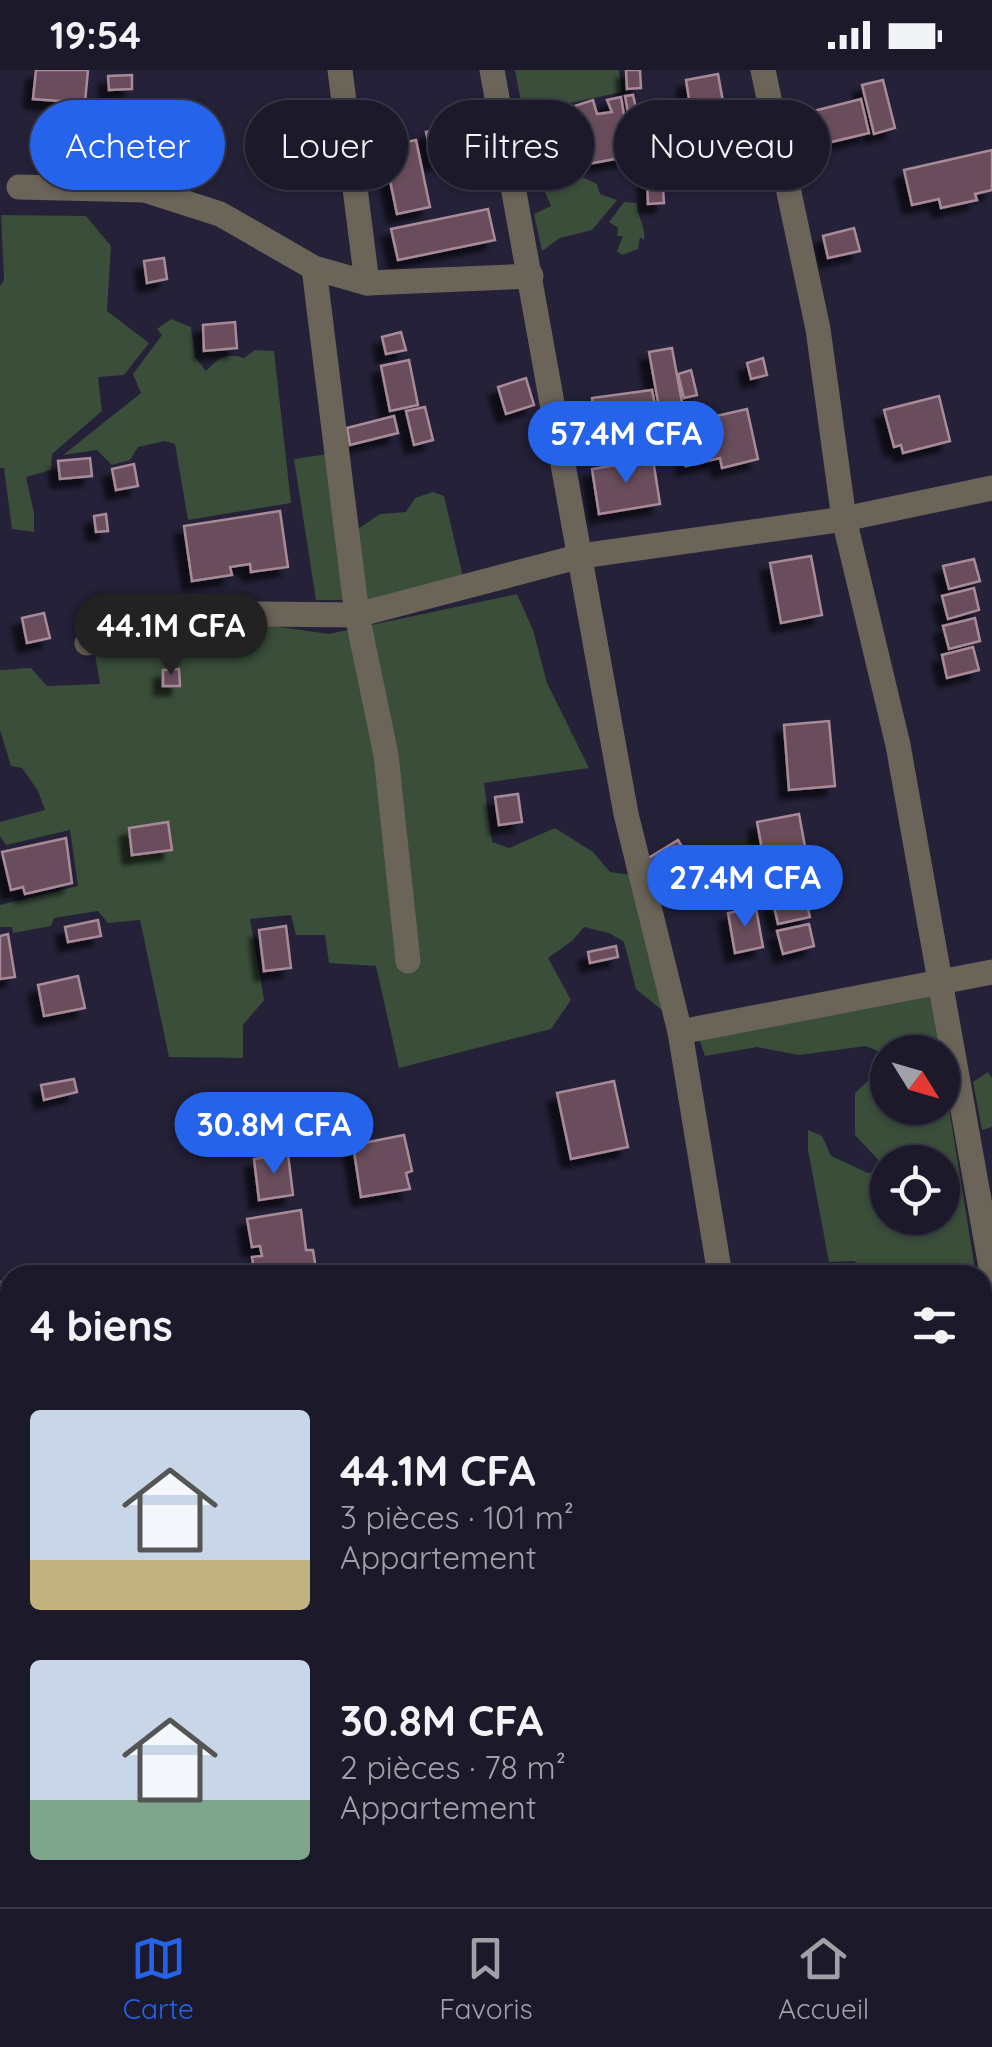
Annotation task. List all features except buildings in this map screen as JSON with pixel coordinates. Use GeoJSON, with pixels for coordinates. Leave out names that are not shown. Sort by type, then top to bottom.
{"type":"FeatureCollection","features":[{"type":"Feature","properties":{"kind":"street"},"geometry":{"type":"LineString","coordinates":[[340,70],[366,282]]}},
{"type":"Feature","properties":{"kind":"street"},"geometry":{"type":"LineString","coordinates":[[492,70],[626,814],[680,1032],[718,1265]]}},
{"type":"Feature","properties":{"kind":"street"},"geometry":{"type":"LineString","coordinates":[[763,70],[818,328],[844,519],[898,746],[990,1265]]}},
{"type":"Feature","properties":{"kind":"street"},"geometry":{"type":"LineString","coordinates":[[19,187],[144,190],[220,214],[314,268],[366,282],[531,276]]}},
{"type":"Feature","properties":{"kind":"street"},"geometry":{"type":"LineString","coordinates":[[314,268],[357,615],[386,754],[408,961]]}},
{"type":"Feature","properties":{"kind":"street"},"geometry":{"type":"LineString","coordinates":[[87,643],[258,614],[357,615],[581,556],[844,519],[992,488]]}},
{"type":"Feature","properties":{"kind":"street"},"geometry":{"type":"LineString","coordinates":[[680,1032],[992,972]]}},
{"type":"Feature","properties":{"kind":"green space"},"geometry":{"type":"Polygon","coordinates":[[[515,70],[619,70],[622,92],[584,100],[521,100],[515,70]]]}},
{"type":"Feature","properties":{"kind":"green space"},"geometry":{"type":"Polygon","coordinates":[[[594,183],[600,194],[617,200],[592,230],[560,238],[542,251],[534,214],[551,206],[545,192],[594,190],[594,183]]]}},
{"type":"Feature","properties":{"kind":"green space"},"geometry":{"type":"Polygon","coordinates":[[[624,202],[637,203],[644,240],[640,237],[638,249],[622,255],[617,251],[623,236],[617,236],[618,228],[609,222],[624,202]]]}},
{"type":"Feature","properties":{"kind":"green space"},"geometry":{"type":"Polygon","coordinates":[[[1,215],[86,216],[111,246],[107,311],[149,343],[124,375],[98,377],[102,411],[52,454],[51,470],[26,477],[34,532],[12,529],[4,468],[0,468],[0,286],[4,280],[1,215]]]}},
{"type":"Feature","properties":{"kind":"green space"},"geometry":{"type":"Polygon","coordinates":[[[171,319],[191,327],[195,357],[206,371],[227,356],[244,358],[255,350],[274,351],[291,503],[188,520],[175,444],[165,441],[138,447],[130,460],[112,465],[97,450],[63,455],[141,393],[133,374],[162,335],[157,329],[171,319]]]}},
{"type":"Feature","properties":{"kind":"green space"},"geometry":{"type":"Polygon","coordinates":[[[329,454],[355,531],[380,514],[406,512],[415,498],[433,492],[444,496],[463,577],[390,600],[316,600],[294,459],[329,454]]]}},
{"type":"Feature","properties":{"kind":"green space"},"geometry":{"type":"Polygon","coordinates":[[[517,594],[533,630],[547,683],[589,768],[484,783],[492,842],[509,848],[555,828],[593,852],[610,872],[631,875],[663,1011],[636,989],[624,942],[609,933],[584,927],[548,958],[571,1000],[551,1029],[399,1068],[376,966],[329,963],[325,935],[296,935],[291,915],[250,919],[264,1000],[243,1025],[243,1058],[169,1057],[140,920],[108,923],[98,911],[54,918],[51,926],[13,933],[12,927],[0,927],[0,905],[78,886],[70,830],[6,845],[0,836],[0,822],[45,810],[22,768],[11,766],[0,730],[0,670],[31,668],[47,686],[100,684],[95,654],[134,656],[266,625],[329,634],[517,594]]]}},
{"type":"Feature","properties":{"kind":"green space"},"geometry":{"type":"Polygon","coordinates":[[[931,996],[937,1035],[870,1035],[870,1048],[799,1055],[757,1047],[705,1056],[699,1039],[931,996]]]}},
{"type":"Feature","properties":{"kind":"green space"},"geometry":{"type":"Polygon","coordinates":[[[988,1072],[992,1078],[992,1127],[982,1130],[973,1082],[988,1072]]]}},
{"type":"Feature","properties":{"kind":"green space"},"geometry":{"type":"Polygon","coordinates":[[[870,1079],[870,1125],[952,1125],[955,1145],[870,1145],[870,1151],[855,1135],[855,1093],[870,1079]]]}},
{"type":"Feature","properties":{"kind":"green space"},"geometry":{"type":"Polygon","coordinates":[[[808,1130],[822,1136],[831,1156],[868,1173],[870,1235],[960,1235],[960,1176],[974,1265],[829,1262],[808,1150],[808,1130]]]}}]}
